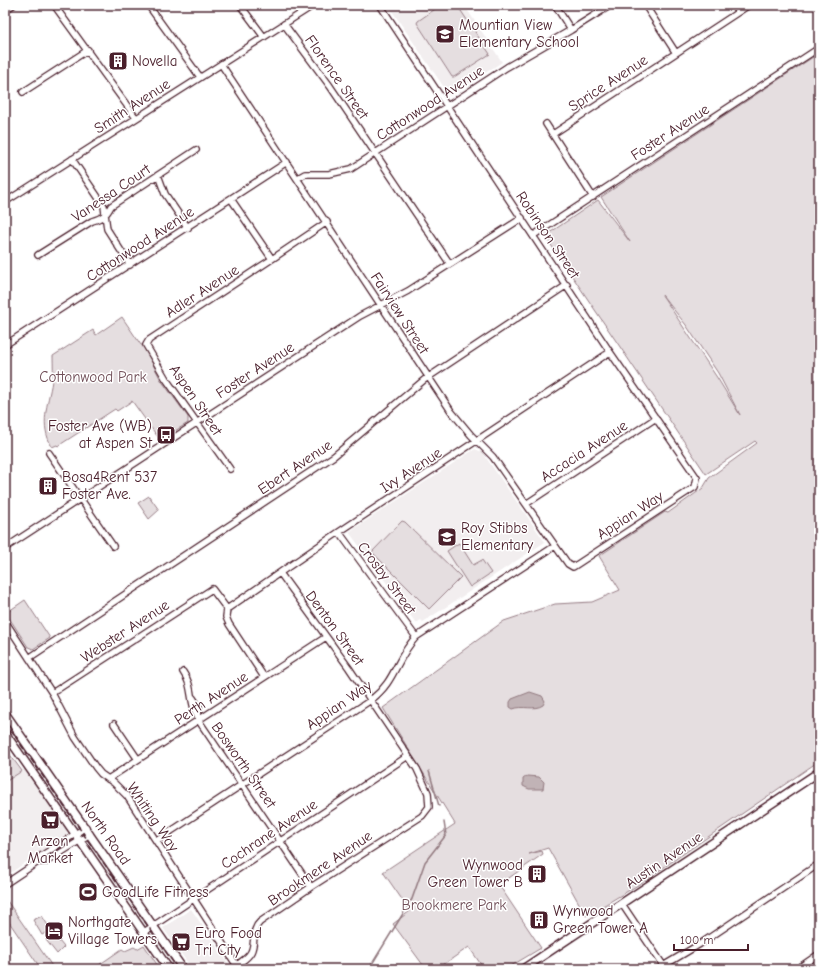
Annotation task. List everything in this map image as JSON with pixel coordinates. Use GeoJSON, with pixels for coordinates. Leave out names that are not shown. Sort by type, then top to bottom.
{"type":"FeatureCollection","features":[{"type":"Feature","properties":{"kind":"main road","name":"North Road"},"geometry":{"type":"LineString","coordinates":[[5,713],[86,827],[183,969]]}},
{"type":"Feature","properties":{"kind":"main road","name":"North Road"},"geometry":{"type":"LineString","coordinates":[[5,733],[169,969]]}},
{"type":"Feature","properties":{"kind":"main road","name":"Austin Avenue"},"geometry":{"type":"LineString","coordinates":[[523,969],[819,772]]}},
{"type":"Feature","properties":{"kind":"street"},"geometry":{"type":"LineString","coordinates":[[5,10],[12,5]]}},
{"type":"Feature","properties":{"kind":"street"},"geometry":{"type":"LineString","coordinates":[[54,5],[136,118]]}},
{"type":"Feature","properties":{"kind":"street"},"geometry":{"type":"LineString","coordinates":[[148,5],[200,77]]}},
{"type":"Feature","properties":{"kind":"street"},"geometry":{"type":"LineString","coordinates":[[240,5],[264,37]]}},
{"type":"Feature","properties":{"kind":"street","name":"Smith Avenue"},"geometry":{"type":"LineString","coordinates":[[5,202],[314,5]]}},
{"type":"Feature","properties":{"kind":"street","name":"Robinson Street"},"geometry":{"type":"LineString","coordinates":[[380,5],[534,235],[610,352],[697,478]]}},
{"type":"Feature","properties":{"kind":"street"},"geometry":{"type":"LineString","coordinates":[[555,5],[571,30]]}},
{"type":"Feature","properties":{"kind":"street","name":"Cottonwood Avenue"},"geometry":{"type":"LineString","coordinates":[[298,178],[309,173],[340,173],[351,169],[507,67],[611,5]]}},
{"type":"Feature","properties":{"kind":"street"},"geometry":{"type":"LineString","coordinates":[[645,5],[676,53]]}},
{"type":"Feature","properties":{"kind":"street","name":"Sprice Avenue"},"geometry":{"type":"LineString","coordinates":[[553,134],[749,5]]}},
{"type":"Feature","properties":{"kind":"street","name":"Florence Street"},"geometry":{"type":"LineString","coordinates":[[284,24],[330,86],[450,264]]}},
{"type":"Feature","properties":{"kind":"street","name":"Foster Avenue"},"geometry":{"type":"LineString","coordinates":[[534,235],[819,48]]}},
{"type":"Feature","properties":{"kind":"street"},"geometry":{"type":"LineString","coordinates":[[23,92],[88,50]]}},
{"type":"Feature","properties":{"kind":"street","name":"Fairview Street"},"geometry":{"type":"LineString","coordinates":[[221,64],[298,178],[428,378],[456,417],[493,457],[555,546],[571,566]]}},
{"type":"Feature","properties":{"kind":"street"},"geometry":{"type":"LineString","coordinates":[[546,124],[593,196]]}},
{"type":"Feature","properties":{"kind":"street","name":"Vanessa Court"},"geometry":{"type":"LineString","coordinates":[[38,255],[92,221],[105,215],[111,206],[196,150]]}},
{"type":"Feature","properties":{"kind":"street"},"geometry":{"type":"LineString","coordinates":[[72,159],[104,206],[107,229],[130,265]]}},
{"type":"Feature","properties":{"kind":"street","name":"Cottonwood Avenue"},"geometry":{"type":"LineString","coordinates":[[5,345],[232,200],[287,162]]}},
{"type":"Feature","properties":{"kind":"street"},"geometry":{"type":"LineString","coordinates":[[158,175],[165,194],[188,228]]}},
{"type":"Feature","properties":{"kind":"street"},"geometry":{"type":"LineString","coordinates":[[232,200],[272,259]]}},
{"type":"Feature","properties":{"kind":"street","name":"Foster Avenue"},"geometry":{"type":"LineString","coordinates":[[5,548],[345,326],[380,305],[408,291],[522,218]]}},
{"type":"Feature","properties":{"kind":"street","name":"Adler Avenue"},"geometry":{"type":"LineString","coordinates":[[147,343],[149,340],[327,222]]}},
{"type":"Feature","properties":{"kind":"street","name":"Ebert Avenue"},"geometry":{"type":"LineString","coordinates":[[29,658],[334,456],[428,378],[567,285]]}},
{"type":"Feature","properties":{"kind":"street","name":"Aspen Street"},"geometry":{"type":"LineString","coordinates":[[147,343],[147,348],[166,379],[230,469]]}},
{"type":"Feature","properties":{"kind":"street","name":"Ivy Avenue"},"geometry":{"type":"LineString","coordinates":[[227,609],[339,532],[610,352]]}},
{"type":"Feature","properties":{"kind":"street","name":"Accacia Avenue"},"geometry":{"type":"LineString","coordinates":[[526,504],[656,418]]}},
{"type":"Feature","properties":{"kind":"street"},"geometry":{"type":"LineString","coordinates":[[49,453],[113,546]]}},
{"type":"Feature","properties":{"kind":"street","name":"Appian Way"},"geometry":{"type":"LineString","coordinates":[[571,566],[575,566],[695,487],[697,478]]}},
{"type":"Feature","properties":{"kind":"street","name":"Crosby Street"},"geometry":{"type":"LineString","coordinates":[[339,532],[416,637]]}},
{"type":"Feature","properties":{"kind":"street","name":"Appian Way"},"geometry":{"type":"LineString","coordinates":[[156,841],[371,700],[388,685],[404,651],[416,637],[555,546]]}},
{"type":"Feature","properties":{"kind":"street","name":"Denton Street"},"geometry":{"type":"LineString","coordinates":[[280,573],[371,700],[408,756],[424,783],[430,801]]}},
{"type":"Feature","properties":{"kind":"street","name":"Webster Avenue"},"geometry":{"type":"LineString","coordinates":[[52,693],[212,589],[227,609]]}},
{"type":"Feature","properties":{"kind":"street"},"geometry":{"type":"LineString","coordinates":[[227,609],[226,617],[229,624],[264,678]]}},
{"type":"Feature","properties":{"kind":"street","name":"Whiting Way"},"geometry":{"type":"LineString","coordinates":[[5,621],[52,693],[82,748],[101,774],[114,783],[127,796],[238,967]]}},
{"type":"Feature","properties":{"kind":"street","name":"Perth Avenue"},"geometry":{"type":"LineString","coordinates":[[108,779],[198,718],[264,678],[326,637]]}},
{"type":"Feature","properties":{"kind":"street","name":"Bosworth Street"},"geometry":{"type":"LineString","coordinates":[[183,672],[188,679],[193,698],[199,707],[198,718],[311,887]]}},
{"type":"Feature","properties":{"kind":"street"},"geometry":{"type":"LineString","coordinates":[[114,724],[138,758]]}},
{"type":"Feature","properties":{"kind":"street","name":"Cochrane Avenue"},"geometry":{"type":"LineString","coordinates":[[144,932],[408,756]]}},
{"type":"Feature","properties":{"kind":"street","name":"Brookmere Avenue"},"geometry":{"type":"LineString","coordinates":[[238,967],[252,951],[255,930],[258,924],[311,887],[422,816],[427,811],[430,801]]}},
{"type":"Feature","properties":{"kind":"street"},"geometry":{"type":"LineString","coordinates":[[5,884],[38,862],[41,856],[86,827]]}},
{"type":"Feature","properties":{"kind":"street"},"geometry":{"type":"LineString","coordinates":[[38,862],[46,862],[90,834]]}},
{"type":"Feature","properties":{"kind":"street"},"geometry":{"type":"LineString","coordinates":[[658,969],[665,967],[819,864]]}},
{"type":"Feature","properties":{"kind":"street"},"geometry":{"type":"LineString","coordinates":[[622,904],[665,967]]}},
{"type":"Feature","properties":{"kind":"street"},"geometry":{"type":"LineString","coordinates":[[797,969],[819,954]]}},
{"type":"Feature","properties":{"kind":"shaded area","name":"Mountian View Elementary School"},"geometry":{"type":"Polygon","coordinates":[[[388,5],[464,5],[502,62],[450,96],[388,5]]]}},
{"type":"Feature","properties":{"kind":"shaded area","name":"Roy Stibbs Elementary"},"geometry":{"type":"Polygon","coordinates":[[[475,449],[482,452],[545,542],[423,622],[421,620],[416,623],[349,532],[475,449]]]}},
{"type":"Feature","properties":{"kind":"shaded area"},"geometry":{"type":"Polygon","coordinates":[[[530,692],[542,696],[545,701],[543,705],[536,708],[513,709],[510,707],[510,702],[512,699],[530,692]]]}},
{"type":"Feature","properties":{"kind":"shaded area"},"geometry":{"type":"Polygon","coordinates":[[[25,769],[66,828],[67,834],[6,876],[5,782],[25,769]]]}},
{"type":"Feature","properties":{"kind":"shaded area"},"geometry":{"type":"Polygon","coordinates":[[[527,776],[539,777],[544,782],[543,789],[529,789],[523,786],[523,779],[527,776]]]}},
{"type":"Feature","properties":{"kind":"shaded area"},"geometry":{"type":"Polygon","coordinates":[[[191,909],[231,967],[227,969],[192,969],[163,928],[191,909]]]}},
{"type":"Feature","properties":{"kind":"green space"},"geometry":{"type":"Polygon","coordinates":[[[441,5],[457,5],[490,54],[454,77],[452,77],[417,23],[441,5]]]}},
{"type":"Feature","properties":{"kind":"green space","name":"Brookmere Park"},"geometry":{"type":"Polygon","coordinates":[[[819,53],[819,761],[638,885],[586,916],[548,848],[529,854],[542,851],[543,854],[499,885],[541,948],[506,969],[484,969],[469,947],[437,969],[426,969],[393,924],[410,911],[383,872],[455,824],[383,708],[504,621],[555,604],[592,602],[620,590],[599,556],[665,512],[668,513],[703,488],[709,478],[757,443],[755,441],[706,474],[545,236],[598,200],[630,242],[601,197],[819,53]],[[662,295],[740,415],[718,373],[686,325],[662,295]]]}},
{"type":"Feature","properties":{"kind":"green space","name":"Cottonwood Park"},"geometry":{"type":"Polygon","coordinates":[[[122,317],[141,345],[143,345],[161,380],[188,417],[188,423],[160,440],[132,401],[117,411],[115,409],[58,446],[52,447],[48,439],[45,422],[53,375],[53,356],[93,330],[96,335],[122,317]]]}},
{"type":"Feature","properties":{"kind":"green space"},"geometry":{"type":"Polygon","coordinates":[[[149,496],[159,510],[149,519],[138,503],[149,496]]]}},
{"type":"Feature","properties":{"kind":"green space"},"geometry":{"type":"Polygon","coordinates":[[[402,521],[405,522],[461,577],[429,609],[372,552],[402,521]]]}},
{"type":"Feature","properties":{"kind":"green space"},"geometry":{"type":"Polygon","coordinates":[[[459,543],[473,565],[482,560],[491,573],[470,587],[447,551],[459,543]]]}},
{"type":"Feature","properties":{"kind":"green space"},"geometry":{"type":"Polygon","coordinates":[[[25,600],[50,638],[33,649],[28,647],[6,613],[25,600]]]}},
{"type":"Feature","properties":{"kind":"green space"},"geometry":{"type":"Polygon","coordinates":[[[5,748],[22,771],[5,782],[5,748]]]}},
{"type":"Feature","properties":{"kind":"green space"},"geometry":{"type":"Polygon","coordinates":[[[5,898],[54,969],[41,969],[5,916],[5,898]]]}},
{"type":"Feature","properties":{"kind":"green space"},"geometry":{"type":"Polygon","coordinates":[[[42,916],[51,930],[42,935],[33,920],[42,916]]]}},
{"type":"Feature","properties":{"kind":"green space"},"geometry":{"type":"Polygon","coordinates":[[[54,935],[64,947],[57,954],[46,940],[54,935]]]}},
{"type":"Feature","properties":{"kind":"green space"},"geometry":{"type":"Polygon","coordinates":[[[144,945],[160,969],[93,969],[122,949],[125,951],[134,947],[137,949],[144,945]]]}},
{"type":"Feature","properties":{"kind":"waterway"},"geometry":{"type":"LineString","coordinates":[[429,771],[439,806]]}},
{"type":"Feature","properties":{"kind":"waterway"},"geometry":{"type":"LineString","coordinates":[[372,969],[372,964],[412,899],[425,862],[446,835],[444,822]]}},
{"type":"Feature","properties":{"kind":"railway"},"geometry":{"type":"LineString","coordinates":[[5,722],[178,969]]}},
{"type":"Feature","properties":{"kind":"place","name":"Mountian View Elementary School"},"geometry":{"type":"Point","coordinates":[445,34]}},
{"type":"Feature","properties":{"kind":"place","name":"Novella"},"geometry":{"type":"Point","coordinates":[118,61]}},
{"type":"Feature","properties":{"kind":"place","name":"Foster Ave (WB) at Aspen St"},"geometry":{"type":"Point","coordinates":[166,435]}},
{"type":"Feature","properties":{"kind":"place","name":"Bosa4Rent 537 Foster Ave."},"geometry":{"type":"Point","coordinates":[48,486]}},
{"type":"Feature","properties":{"kind":"place","name":"Roy Stibbs Elementary"},"geometry":{"type":"Point","coordinates":[447,537]}},
{"type":"Feature","properties":{"kind":"place","name":"Arzon Market"},"geometry":{"type":"Point","coordinates":[50,820]}},
{"type":"Feature","properties":{"kind":"place","name":"Wynwood Green Tower B"},"geometry":{"type":"Point","coordinates":[537,874]}},
{"type":"Feature","properties":{"kind":"place","name":"GoodLife Fitness"},"geometry":{"type":"Point","coordinates":[88,892]}},
{"type":"Feature","properties":{"kind":"place","name":"Wynwood Green Tower A"},"geometry":{"type":"Point","coordinates":[539,920]}},
{"type":"Feature","properties":{"kind":"place","name":"Northgate Village Towers"},"geometry":{"type":"Point","coordinates":[54,931]}},
{"type":"Feature","properties":{"kind":"place","name":"Euro Food Tri City"},"geometry":{"type":"Point","coordinates":[181,942]}}]}
